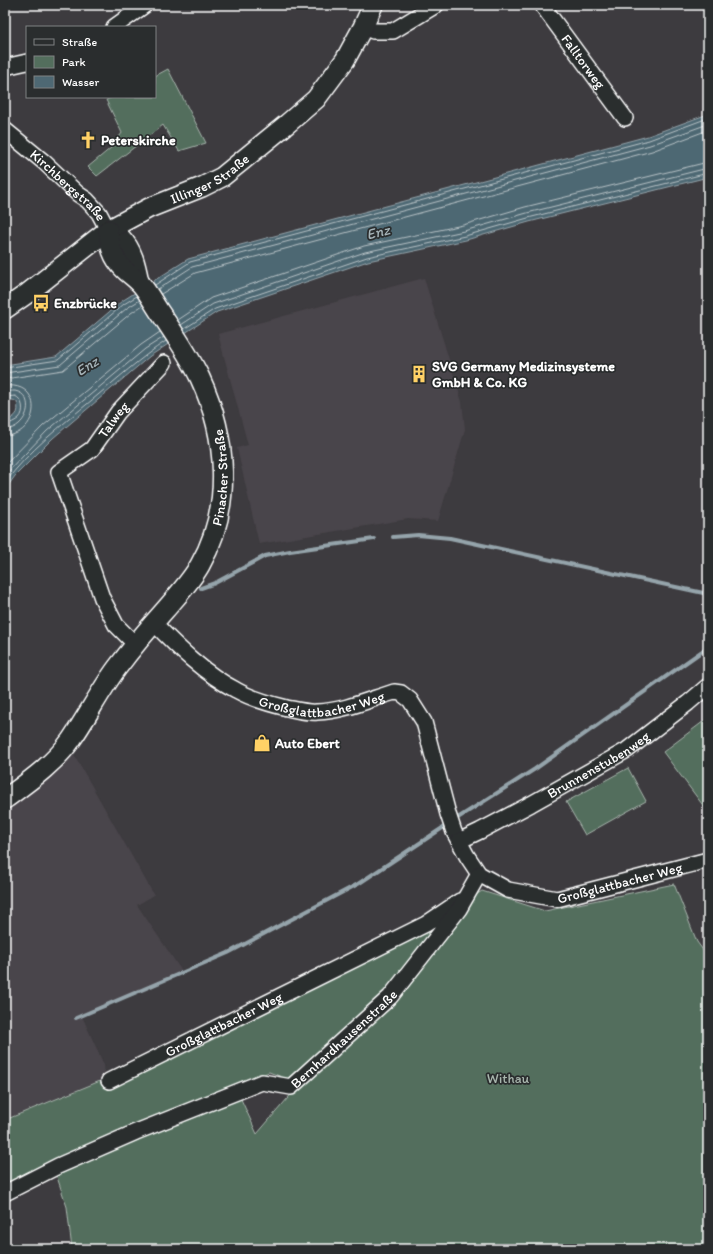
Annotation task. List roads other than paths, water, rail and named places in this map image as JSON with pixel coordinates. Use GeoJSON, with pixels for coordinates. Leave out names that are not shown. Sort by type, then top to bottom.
{"type":"FeatureCollection","features":[{"type":"Feature","properties":{"kind":"street"},"geometry":{"type":"LineString","coordinates":[[115,26],[145,5]]}},
{"type":"Feature","properties":{"kind":"street","name":"Illinger Straße"},"geometry":{"type":"LineString","coordinates":[[5,309],[28,294],[108,230],[149,208],[202,187],[222,177],[287,124],[316,99],[345,60],[363,28],[373,5]]}},
{"type":"Feature","properties":{"kind":"street"},"geometry":{"type":"LineString","coordinates":[[363,28],[373,31],[393,31],[436,5]]}},
{"type":"Feature","properties":{"kind":"street","name":"Falltorweg"},"geometry":{"type":"LineString","coordinates":[[542,5],[625,118]]}},
{"type":"Feature","properties":{"kind":"street"},"geometry":{"type":"LineString","coordinates":[[5,67],[26,62]]}},
{"type":"Feature","properties":{"kind":"street","name":"Kirchbergstraße"},"geometry":{"type":"LineString","coordinates":[[5,130],[87,200],[99,213],[108,230]]}},
{"type":"Feature","properties":{"kind":"street","name":"Pinacher Straße"},"geometry":{"type":"LineString","coordinates":[[5,799],[43,769],[70,741],[115,670],[135,644],[180,593],[200,565],[213,535],[221,505],[223,478],[222,450],[216,420],[208,395],[189,356],[129,265],[114,257],[108,230]]}},
{"type":"Feature","properties":{"kind":"street","name":"Talweg"},"geometry":{"type":"LineString","coordinates":[[135,644],[116,625],[102,598],[59,472],[92,449],[118,412],[164,363]]}},
{"type":"Feature","properties":{"kind":"street","name":"Großglattbacher Weg"},"geometry":{"type":"LineString","coordinates":[[154,623],[169,639],[212,675],[236,691],[270,704],[293,710],[316,712],[343,709],[394,692],[401,693],[410,700],[424,722],[448,814],[467,856],[479,874],[508,890],[557,899],[708,860]]}},
{"type":"Feature","properties":{"kind":"street","name":"Brunnenstubenweg"},"geometry":{"type":"LineString","coordinates":[[457,836],[480,831],[627,750],[708,686]]}},
{"type":"Feature","properties":{"kind":"street","name":"Bernhardhausenstraße"},"geometry":{"type":"LineString","coordinates":[[5,1193],[58,1166],[136,1132],[262,1082],[291,1087],[390,997],[459,909],[479,874]]}},
{"type":"Feature","properties":{"kind":"street","name":"Großglattbacher Weg"},"geometry":{"type":"LineString","coordinates":[[109,1081],[426,924],[466,898]]}},
{"type":"Feature","properties":{"kind":"water","name":"Enz"},"geometry":{"type":"Polygon","coordinates":[[[708,114],[708,177],[529,222],[466,240],[368,261],[217,312],[150,356],[53,438],[15,476],[5,490],[5,422],[16,415],[18,406],[17,402],[13,400],[5,401],[5,365],[56,357],[122,301],[188,259],[648,136],[708,114]]]}},
{"type":"Feature","properties":{"kind":"waterway"},"geometry":{"type":"LineString","coordinates":[[393,537],[418,535],[450,538],[708,594]]}},
{"type":"Feature","properties":{"kind":"waterway"},"geometry":{"type":"LineString","coordinates":[[201,588],[215,583],[265,556],[374,539]]}},
{"type":"Feature","properties":{"kind":"waterway"},"geometry":{"type":"LineString","coordinates":[[453,821],[535,769],[708,647]]}},
{"type":"Feature","properties":{"kind":"waterway"},"geometry":{"type":"LineString","coordinates":[[76,1018],[228,953],[358,884],[447,825]]}},
{"type":"Feature","properties":{"kind":"place","name":"Peterskirche"},"geometry":{"type":"Point","coordinates":[88,140]}},
{"type":"Feature","properties":{"kind":"place","name":"Enzbrücke"},"geometry":{"type":"Point","coordinates":[41,303]}},
{"type":"Feature","properties":{"kind":"place","name":"SVG Germany Medizinsysteme GmbH & Co. KG"},"geometry":{"type":"Point","coordinates":[419,374]}},
{"type":"Feature","properties":{"kind":"place","name":"Auto Ebert"},"geometry":{"type":"Point","coordinates":[262,743]}},
{"type":"Feature","properties":{"kind":"park label","name":"Withau"},"geometry":{"type":"Point","coordinates":[508,1078]}}]}
